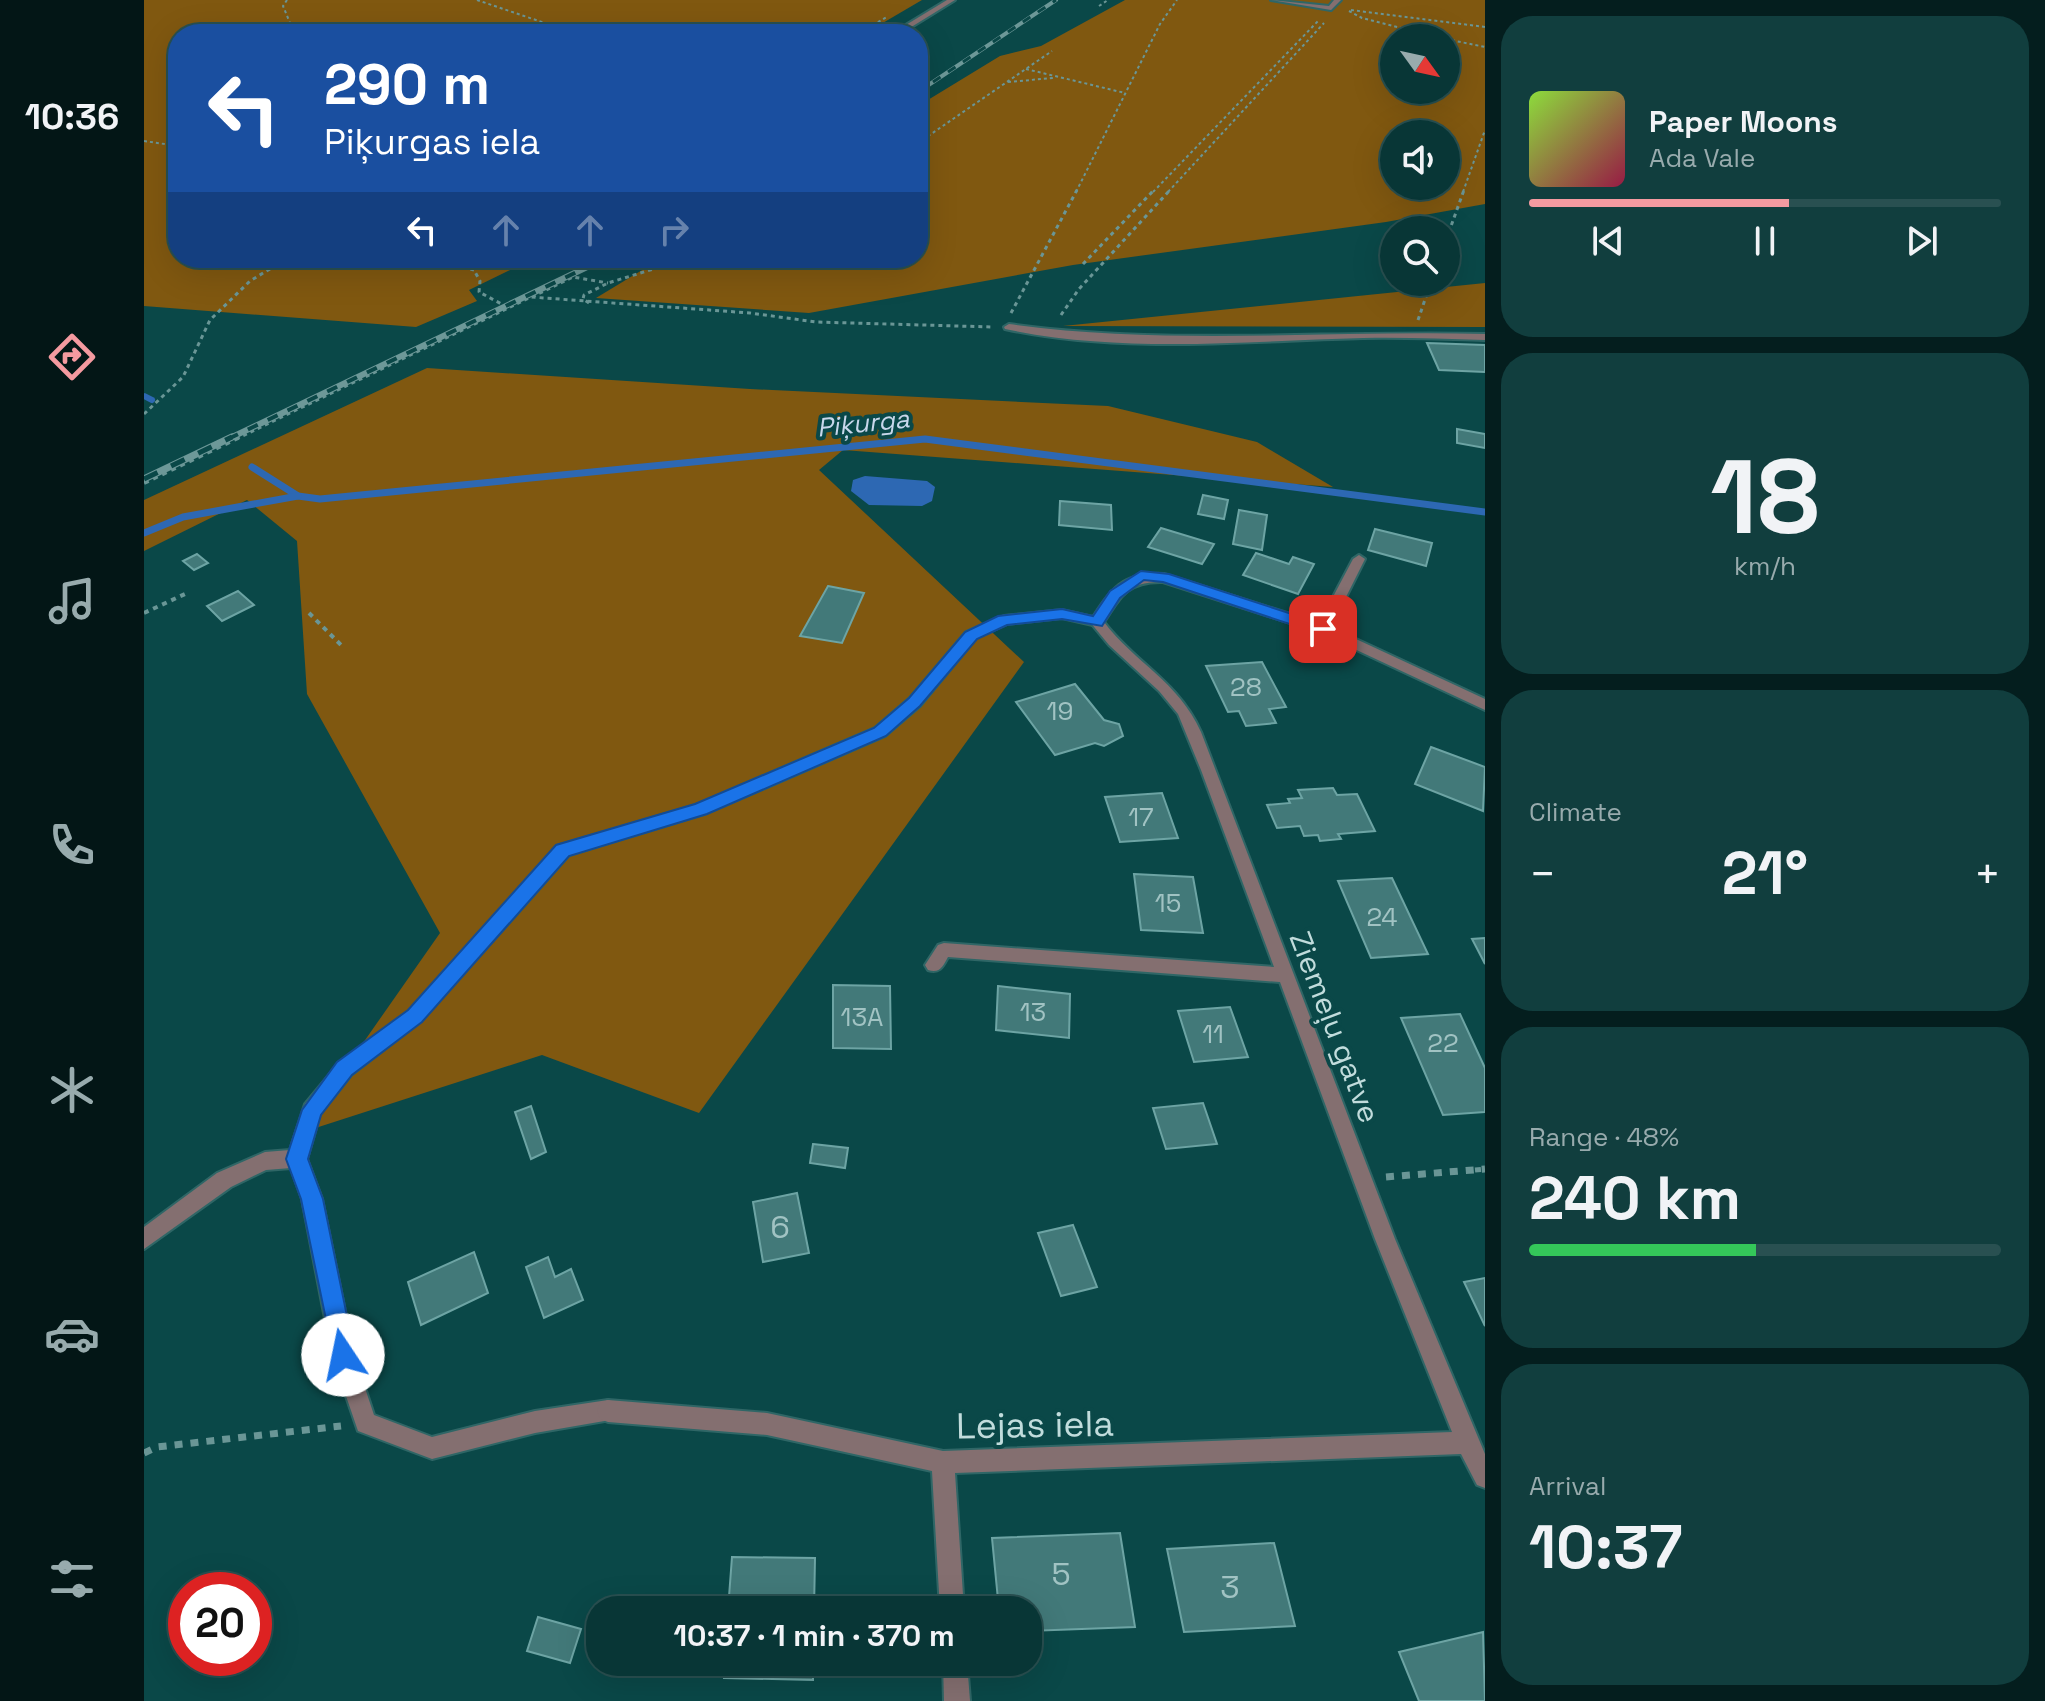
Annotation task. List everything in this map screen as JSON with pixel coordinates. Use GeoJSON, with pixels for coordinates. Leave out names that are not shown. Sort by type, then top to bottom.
{"type":"FeatureCollection","features":[{"type":"Feature","properties":{"kind":"street"},"geometry":{"type":"LineString","coordinates":[[912,24],[952,0]]}},
{"type":"Feature","properties":{"kind":"street"},"geometry":{"type":"LineString","coordinates":[[1274,0],[1331,8],[1338,0]]}},
{"type":"Feature","properties":{"kind":"street"},"geometry":{"type":"LineString","coordinates":[[1009,327],[1056,335],[1165,340],[1282,340],[1361,335],[1485,337]]}},
{"type":"Feature","properties":{"kind":"street"},"geometry":{"type":"LineString","coordinates":[[1323,629],[1359,559]]}},
{"type":"Feature","properties":{"kind":"street"},"geometry":{"type":"LineString","coordinates":[[366,1423],[343,1355],[312,1199],[297,1159],[312,1110],[345,1069],[415,1016],[563,850],[701,809],[880,732],[915,702],[971,635],[1004,620],[1062,614],[1097,622],[1115,595],[1141,575],[1164,578],[1323,629],[1485,705]]}},
{"type":"Feature","properties":{"kind":"street","name":"Ziemeļu gatve"},"geometry":{"type":"LineString","coordinates":[[1097,622],[1107,638],[1144,665],[1176,700],[1209,770],[1363,1179],[1467,1443],[1485,1477]]}},
{"type":"Feature","properties":{"kind":"street"},"geometry":{"type":"LineString","coordinates":[[934,965],[944,950],[1285,975]]}},
{"type":"Feature","properties":{"kind":"street"},"geometry":{"type":"LineString","coordinates":[[144,1239],[224,1180],[265,1161],[297,1159]]}},
{"type":"Feature","properties":{"kind":"street","name":"Lejas iela"},"geometry":{"type":"LineString","coordinates":[[366,1423],[432,1448],[535,1422],[608,1411],[767,1424],[943,1462],[1467,1443]]}},
{"type":"Feature","properties":{"kind":"street"},"geometry":{"type":"LineString","coordinates":[[943,1462],[951,1596]]}},
{"type":"Feature","properties":{"kind":"street"},"geometry":{"type":"LineString","coordinates":[[956,1676],[957,1701]]}},
{"type":"Feature","properties":{"kind":"path"},"geometry":{"type":"LineString","coordinates":[[287,0],[283,6],[291,24]]}},
{"type":"Feature","properties":{"kind":"path"},"geometry":{"type":"LineString","coordinates":[[477,0],[548,24]]}},
{"type":"Feature","properties":{"kind":"path"},"geometry":{"type":"LineString","coordinates":[[1099,6],[1108,0]]}},
{"type":"Feature","properties":{"kind":"path"},"geometry":{"type":"LineString","coordinates":[[531,297],[750,313],[816,322],[939,328],[1009,327],[1011,312],[1065,215],[1160,24],[1177,0]]}},
{"type":"Feature","properties":{"kind":"path"},"geometry":{"type":"LineString","coordinates":[[1083,264],[1331,8]]}},
{"type":"Feature","properties":{"kind":"path"},"geometry":{"type":"LineString","coordinates":[[1347,10],[1385,24]]}},
{"type":"Feature","properties":{"kind":"path"},"geometry":{"type":"LineString","coordinates":[[1342,13],[1347,10],[1485,27]]}},
{"type":"Feature","properties":{"kind":"path"},"geometry":{"type":"LineString","coordinates":[[1056,335],[1060,316],[1071,295],[1102,266],[1160,197],[1327,20]]}},
{"type":"Feature","properties":{"kind":"path"},"geometry":{"type":"LineString","coordinates":[[1460,42],[1485,47]]}},
{"type":"Feature","properties":{"kind":"path"},"geometry":{"type":"LineString","coordinates":[[928,136],[1052,51]]}},
{"type":"Feature","properties":{"kind":"path"},"geometry":{"type":"LineString","coordinates":[[1025,69],[1125,93]]}},
{"type":"Feature","properties":{"kind":"path"},"geometry":{"type":"LineString","coordinates":[[1006,82],[1062,78]]}},
{"type":"Feature","properties":{"kind":"path"},"geometry":{"type":"LineString","coordinates":[[1455,216],[1485,130]]}},
{"type":"Feature","properties":{"kind":"path"},"geometry":{"type":"LineString","coordinates":[[144,141],[168,145]]}},
{"type":"Feature","properties":{"kind":"path"},"geometry":{"type":"LineString","coordinates":[[144,414],[183,377],[210,320],[250,281],[271,268]]}},
{"type":"Feature","properties":{"kind":"path"},"geometry":{"type":"LineString","coordinates":[[467,268],[474,270],[480,281],[479,292],[509,308]]}},
{"type":"Feature","properties":{"kind":"path"},"geometry":{"type":"LineString","coordinates":[[590,303],[583,299],[584,295],[608,283],[657,268]]}},
{"type":"Feature","properties":{"kind":"path"},"geometry":{"type":"LineString","coordinates":[[144,483],[573,277],[608,283]]}},
{"type":"Feature","properties":{"kind":"path"},"geometry":{"type":"LineString","coordinates":[[1416,325],[1426,296]]}},
{"type":"Feature","properties":{"kind":"path"},"geometry":{"type":"LineString","coordinates":[[144,613],[185,594]]}},
{"type":"Feature","properties":{"kind":"path"},"geometry":{"type":"LineString","coordinates":[[309,613],[341,645]]}},
{"type":"Feature","properties":{"kind":"path"},"geometry":{"type":"LineString","coordinates":[[1363,1179],[1485,1169]]}},
{"type":"Feature","properties":{"kind":"path"},"geometry":{"type":"LineString","coordinates":[[144,1453],[157,1447],[366,1423]]}},
{"type":"Feature","properties":{"kind":"shaded area"},"geometry":{"type":"Polygon","coordinates":[[[144,0],[922,0],[881,24],[168,24],[168,268],[514,268],[469,290],[477,301],[416,327],[144,306],[144,0]]]}},
{"type":"Feature","properties":{"kind":"shaded area"},"geometry":{"type":"Polygon","coordinates":[[[1125,0],[1485,0],[1485,204],[1419,216],[1380,216],[1380,223],[1073,265],[809,313],[596,298],[646,268],[928,268],[928,100],[1000,56],[1041,46],[1125,0]]]}},
{"type":"Feature","properties":{"kind":"shaded area"},"geometry":{"type":"Polygon","coordinates":[[[1485,283],[1485,327],[1063,326],[1380,294],[1460,296],[1460,286],[1485,283]]]}},
{"type":"Feature","properties":{"kind":"shaded area"},"geometry":{"type":"Polygon","coordinates":[[[427,368],[750,389],[1108,406],[1257,442],[1333,487],[843,450],[819,470],[1024,662],[699,1113],[542,1055],[300,1133],[440,933],[307,694],[297,541],[247,500],[144,551],[144,500],[427,368]]]}},
{"type":"Feature","properties":{"kind":"water"},"geometry":{"type":"Polygon","coordinates":[[[865,476],[927,481],[935,487],[932,501],[922,506],[869,505],[851,491],[853,480],[865,476]]]}},
{"type":"Feature","properties":{"kind":"building"},"geometry":{"type":"Polygon","coordinates":[[[1427,343],[1485,345],[1485,372],[1439,370],[1427,343]]]}},
{"type":"Feature","properties":{"kind":"building"},"geometry":{"type":"Polygon","coordinates":[[[1457,429],[1485,434],[1485,448],[1457,443],[1457,429]]]}},
{"type":"Feature","properties":{"kind":"building"},"geometry":{"type":"Polygon","coordinates":[[[1203,495],[1228,500],[1224,519],[1198,514],[1203,495]]]}},
{"type":"Feature","properties":{"kind":"building"},"geometry":{"type":"Polygon","coordinates":[[[1060,501],[1111,505],[1112,530],[1059,525],[1060,501]]]}},
{"type":"Feature","properties":{"kind":"building"},"geometry":{"type":"Polygon","coordinates":[[[1239,510],[1267,515],[1262,550],[1233,544],[1239,510]]]}},
{"type":"Feature","properties":{"kind":"building"},"geometry":{"type":"Polygon","coordinates":[[[1161,528],[1214,544],[1202,564],[1148,547],[1161,528]]]}},
{"type":"Feature","properties":{"kind":"building"},"geometry":{"type":"Polygon","coordinates":[[[1375,529],[1432,543],[1426,566],[1368,550],[1375,529]]]}},
{"type":"Feature","properties":{"kind":"building"},"geometry":{"type":"Polygon","coordinates":[[[1256,553],[1289,564],[1293,557],[1314,564],[1298,594],[1243,575],[1256,553]]]}},
{"type":"Feature","properties":{"kind":"building"},"geometry":{"type":"Polygon","coordinates":[[[197,554],[208,563],[194,570],[183,561],[197,554]]]}},
{"type":"Feature","properties":{"kind":"building"},"geometry":{"type":"Polygon","coordinates":[[[828,586],[864,593],[842,643],[800,636],[828,586]]]}},
{"type":"Feature","properties":{"kind":"building"},"geometry":{"type":"Polygon","coordinates":[[[238,591],[254,605],[222,621],[207,606],[238,591]]]}},
{"type":"Feature","properties":{"kind":"building"},"geometry":{"type":"Polygon","coordinates":[[[1262,662],[1286,707],[1269,709],[1276,723],[1246,726],[1239,711],[1228,712],[1206,666],[1262,662]]]}},
{"type":"Feature","properties":{"kind":"building"},"geometry":{"type":"Polygon","coordinates":[[[1075,684],[1104,720],[1119,724],[1123,736],[1104,746],[1095,743],[1055,755],[1016,702],[1075,684]]]}},
{"type":"Feature","properties":{"kind":"building"},"geometry":{"type":"Polygon","coordinates":[[[1431,747],[1485,767],[1483,811],[1415,784],[1431,747]]]}},
{"type":"Feature","properties":{"kind":"building"},"geometry":{"type":"Polygon","coordinates":[[[1333,788],[1337,795],[1357,794],[1375,831],[1338,834],[1341,839],[1320,841],[1318,835],[1304,836],[1300,826],[1277,828],[1267,805],[1290,803],[1288,799],[1302,798],[1298,790],[1333,788]]]}},
{"type":"Feature","properties":{"kind":"building"},"geometry":{"type":"Polygon","coordinates":[[[1162,793],[1178,838],[1120,842],[1105,797],[1162,793]]]}},
{"type":"Feature","properties":{"kind":"building"},"geometry":{"type":"Polygon","coordinates":[[[1134,874],[1193,877],[1203,933],[1141,930],[1134,874]]]}},
{"type":"Feature","properties":{"kind":"building"},"geometry":{"type":"Polygon","coordinates":[[[1392,878],[1428,954],[1371,958],[1338,881],[1392,878]]]}},
{"type":"Feature","properties":{"kind":"building"},"geometry":{"type":"Polygon","coordinates":[[[1485,938],[1485,964],[1472,939],[1485,938]]]}},
{"type":"Feature","properties":{"kind":"building"},"geometry":{"type":"Polygon","coordinates":[[[833,985],[890,986],[891,1049],[833,1048],[833,985]]]}},
{"type":"Feature","properties":{"kind":"building"},"geometry":{"type":"Polygon","coordinates":[[[998,986],[1070,994],[1069,1038],[996,1030],[998,986]]]}},
{"type":"Feature","properties":{"kind":"building"},"geometry":{"type":"Polygon","coordinates":[[[1230,1007],[1248,1057],[1194,1062],[1178,1011],[1230,1007]]]}},
{"type":"Feature","properties":{"kind":"building"},"geometry":{"type":"Polygon","coordinates":[[[1460,1014],[1485,1068],[1485,1112],[1443,1115],[1401,1018],[1460,1014]]]}},
{"type":"Feature","properties":{"kind":"building"},"geometry":{"type":"Polygon","coordinates":[[[1203,1103],[1217,1144],[1166,1149],[1153,1108],[1203,1103]]]}},
{"type":"Feature","properties":{"kind":"building"},"geometry":{"type":"Polygon","coordinates":[[[531,1106],[546,1152],[531,1159],[515,1112],[531,1106]]]}},
{"type":"Feature","properties":{"kind":"building"},"geometry":{"type":"Polygon","coordinates":[[[813,1144],[848,1148],[845,1168],[810,1163],[813,1144]]]}},
{"type":"Feature","properties":{"kind":"building"},"geometry":{"type":"Polygon","coordinates":[[[797,1193],[809,1253],[763,1262],[753,1202],[797,1193]]]}},
{"type":"Feature","properties":{"kind":"building"},"geometry":{"type":"Polygon","coordinates":[[[1073,1225],[1097,1287],[1061,1296],[1038,1233],[1073,1225]]]}},
{"type":"Feature","properties":{"kind":"building"},"geometry":{"type":"Polygon","coordinates":[[[474,1252],[488,1293],[421,1325],[408,1282],[474,1252]]]}},
{"type":"Feature","properties":{"kind":"building"},"geometry":{"type":"Polygon","coordinates":[[[548,1257],[555,1277],[571,1269],[583,1300],[544,1318],[526,1267],[548,1257]]]}},
{"type":"Feature","properties":{"kind":"building"},"geometry":{"type":"Polygon","coordinates":[[[1485,1278],[1485,1326],[1464,1282],[1485,1278]]]}},
{"type":"Feature","properties":{"kind":"building"},"geometry":{"type":"Polygon","coordinates":[[[1120,1533],[1135,1627],[1042,1630],[1042,1596],[998,1596],[992,1538],[1120,1533]]]}},
{"type":"Feature","properties":{"kind":"building"},"geometry":{"type":"Polygon","coordinates":[[[1274,1543],[1295,1626],[1184,1632],[1167,1549],[1274,1543]]]}},
{"type":"Feature","properties":{"kind":"building"},"geometry":{"type":"Polygon","coordinates":[[[732,1557],[815,1558],[814,1596],[729,1596],[732,1557]]]}},
{"type":"Feature","properties":{"kind":"building"},"geometry":{"type":"Polygon","coordinates":[[[538,1617],[581,1629],[570,1663],[527,1651],[538,1617]]]}},
{"type":"Feature","properties":{"kind":"building"},"geometry":{"type":"Polygon","coordinates":[[[1483,1632],[1485,1701],[1419,1701],[1399,1652],[1483,1632]]]}},
{"type":"Feature","properties":{"kind":"building"},"geometry":{"type":"Polygon","coordinates":[[[813,1676],[813,1680],[724,1678],[813,1676]]]}},
{"type":"Feature","properties":{"kind":"waterway","name":"Piķurga"},"geometry":{"type":"LineString","coordinates":[[144,396],[152,400]]}},
{"type":"Feature","properties":{"kind":"waterway","name":"Piķurga"},"geometry":{"type":"LineString","coordinates":[[298,496],[320,499],[925,439],[1485,512]]}},
{"type":"Feature","properties":{"kind":"waterway","name":"Piķurga"},"geometry":{"type":"LineString","coordinates":[[252,467],[298,496]]}},
{"type":"Feature","properties":{"kind":"waterway"},"geometry":{"type":"LineString","coordinates":[[144,533],[183,517],[298,496]]}},
{"type":"Feature","properties":{"kind":"railway"},"geometry":{"type":"LineString","coordinates":[[928,85],[1056,0]]}},
{"type":"Feature","properties":{"kind":"railway"},"geometry":{"type":"LineString","coordinates":[[228,439],[585,268]]}},
{"type":"Feature","properties":{"kind":"railway"},"geometry":{"type":"LineString","coordinates":[[144,479],[232,437]]}},
{"type":"Feature","properties":{"kind":"route"},"geometry":{"type":"LineString","coordinates":[[343,1355],[312,1199],[297,1159],[312,1110],[345,1069],[415,1016],[563,850],[701,809],[880,732],[915,702],[971,635],[1004,620],[1048,614],[1097,622],[1115,595],[1141,575],[1164,578],[1323,629]]}}]}
